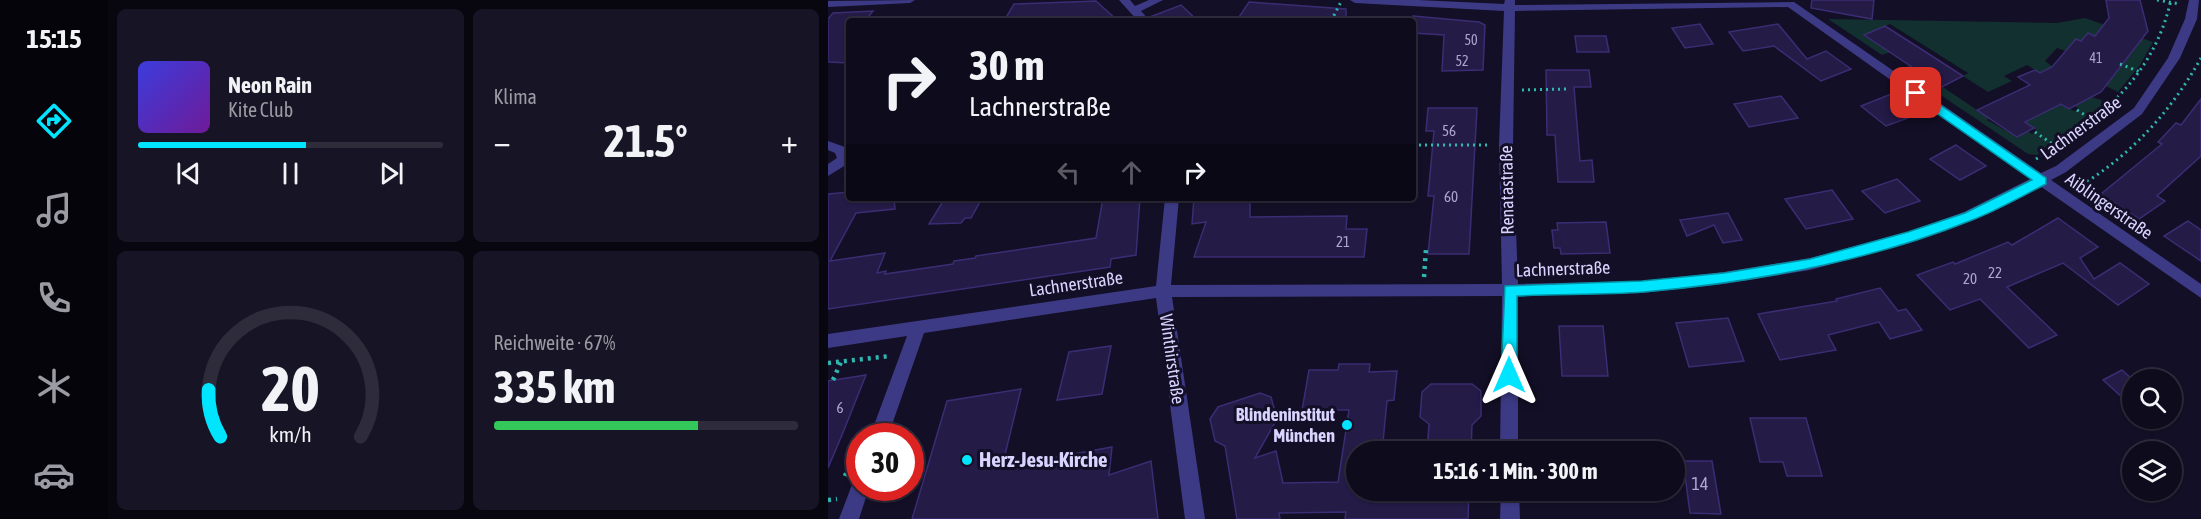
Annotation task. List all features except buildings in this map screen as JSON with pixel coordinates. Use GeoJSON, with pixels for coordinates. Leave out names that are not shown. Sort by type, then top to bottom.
{"type":"FeatureCollection","features":[{"type":"Feature","properties":{"kind":"street"},"geometry":{"type":"LineString","coordinates":[[828,4],[910,0]]}},
{"type":"Feature","properties":{"kind":"street"},"geometry":{"type":"LineString","coordinates":[[1124,0],[1141,18]]}},
{"type":"Feature","properties":{"kind":"street"},"geometry":{"type":"LineString","coordinates":[[1134,10],[1158,0]]}},
{"type":"Feature","properties":{"kind":"street"},"geometry":{"type":"LineString","coordinates":[[1355,0],[1510,4],[1791,2]]}},
{"type":"Feature","properties":{"kind":"street","name":"Lachnerstraße"},"geometry":{"type":"LineString","coordinates":[[828,341],[1163,291],[1510,290],[1642,286],[1724,278],[1802,266],[1910,237],[1969,216],[2042,181],[2115,131],[2138,111],[2174,58],[2191,19],[2194,0]]}},
{"type":"Feature","properties":{"kind":"street","name":"Aiblingerstraße"},"geometry":{"type":"LineString","coordinates":[[1791,2],[2201,292]]}},
{"type":"Feature","properties":{"kind":"street","name":"Renatastraße"},"geometry":{"type":"LineString","coordinates":[[1509,441],[1510,290],[1506,145],[1510,4]]}},
{"type":"Feature","properties":{"kind":"street"},"geometry":{"type":"LineString","coordinates":[[828,145],[840,150],[846,160],[828,171]]}},
{"type":"Feature","properties":{"kind":"street","name":"Winthirstraße"},"geometry":{"type":"LineString","coordinates":[[1172,201],[1163,291],[1195,519]]}},
{"type":"Feature","properties":{"kind":"street"},"geometry":{"type":"LineString","coordinates":[[884,423],[918,327]]}},
{"type":"Feature","properties":{"kind":"street"},"geometry":{"type":"LineString","coordinates":[[849,519],[855,501]]}},
{"type":"Feature","properties":{"kind":"street"},"geometry":{"type":"LineString","coordinates":[[1510,501],[1510,519]]}},
{"type":"Feature","properties":{"kind":"path"},"geometry":{"type":"LineString","coordinates":[[1333,18],[1342,0]]}},
{"type":"Feature","properties":{"kind":"path"},"geometry":{"type":"LineString","coordinates":[[2026,170],[2034,160],[2057,147],[2093,120],[2115,100],[2139,72],[2158,40],[2171,1],[2157,0]]}},
{"type":"Feature","properties":{"kind":"path"},"geometry":{"type":"LineString","coordinates":[[2063,196],[2088,182],[2144,138],[2171,108],[2201,58]]}},
{"type":"Feature","properties":{"kind":"path"},"geometry":{"type":"LineString","coordinates":[[2120,64],[2139,72]]}},
{"type":"Feature","properties":{"kind":"path"},"geometry":{"type":"LineString","coordinates":[[1507,90],[1569,89]]}},
{"type":"Feature","properties":{"kind":"path"},"geometry":{"type":"LineString","coordinates":[[2077,110],[2093,120]]}},
{"type":"Feature","properties":{"kind":"path"},"geometry":{"type":"LineString","coordinates":[[2035,132],[2057,147]]}},
{"type":"Feature","properties":{"kind":"path"},"geometry":{"type":"LineString","coordinates":[[1416,145],[1506,145]]}},
{"type":"Feature","properties":{"kind":"path"},"geometry":{"type":"LineString","coordinates":[[1423,290],[1426,249]]}},
{"type":"Feature","properties":{"kind":"path"},"geometry":{"type":"LineString","coordinates":[[828,363],[891,354],[887,365]]}},
{"type":"Feature","properties":{"kind":"path"},"geometry":{"type":"LineString","coordinates":[[833,380],[841,362]]}},
{"type":"Feature","properties":{"kind":"path"},"geometry":{"type":"LineString","coordinates":[[828,500],[837,499]]}},
{"type":"Feature","properties":{"kind":"green space"},"geometry":{"type":"Polygon","coordinates":[[[2085,18],[2153,42],[2140,65],[2118,92],[2106,86],[2138,45],[2100,30],[2095,36],[2088,33],[2081,41],[2076,39],[2066,51],[2057,48],[2045,61],[2053,67],[2040,73],[2027,65],[2004,76],[2012,81],[1988,92],[1963,76],[1968,73],[1890,24],[1864,35],[1890,52],[1882,55],[1828,19],[2057,23],[2085,18]]]}},
{"type":"Feature","properties":{"kind":"green space"},"geometry":{"type":"Polygon","coordinates":[[[1910,65],[1989,118],[1987,120],[2017,137],[2028,131],[2032,134],[2037,131],[2025,122],[2061,104],[2074,111],[2079,109],[2075,106],[2085,100],[2078,93],[2101,100],[2105,105],[2037,155],[2028,154],[1902,69],[1910,65]]]}},
{"type":"Feature","properties":{"kind":"place","name":"Blindeninstitut München"},"geometry":{"type":"Point","coordinates":[1347,425]}},
{"type":"Feature","properties":{"kind":"place","name":"Herz-Jesu-Kirche"},"geometry":{"type":"Point","coordinates":[967,460]}},
{"type":"Feature","properties":{"kind":"route"},"geometry":{"type":"LineString","coordinates":[[1509,375],[1510,290],[1642,286],[1786,269],[1910,237],[1969,216],[2042,181],[1916,93]]}}]}
